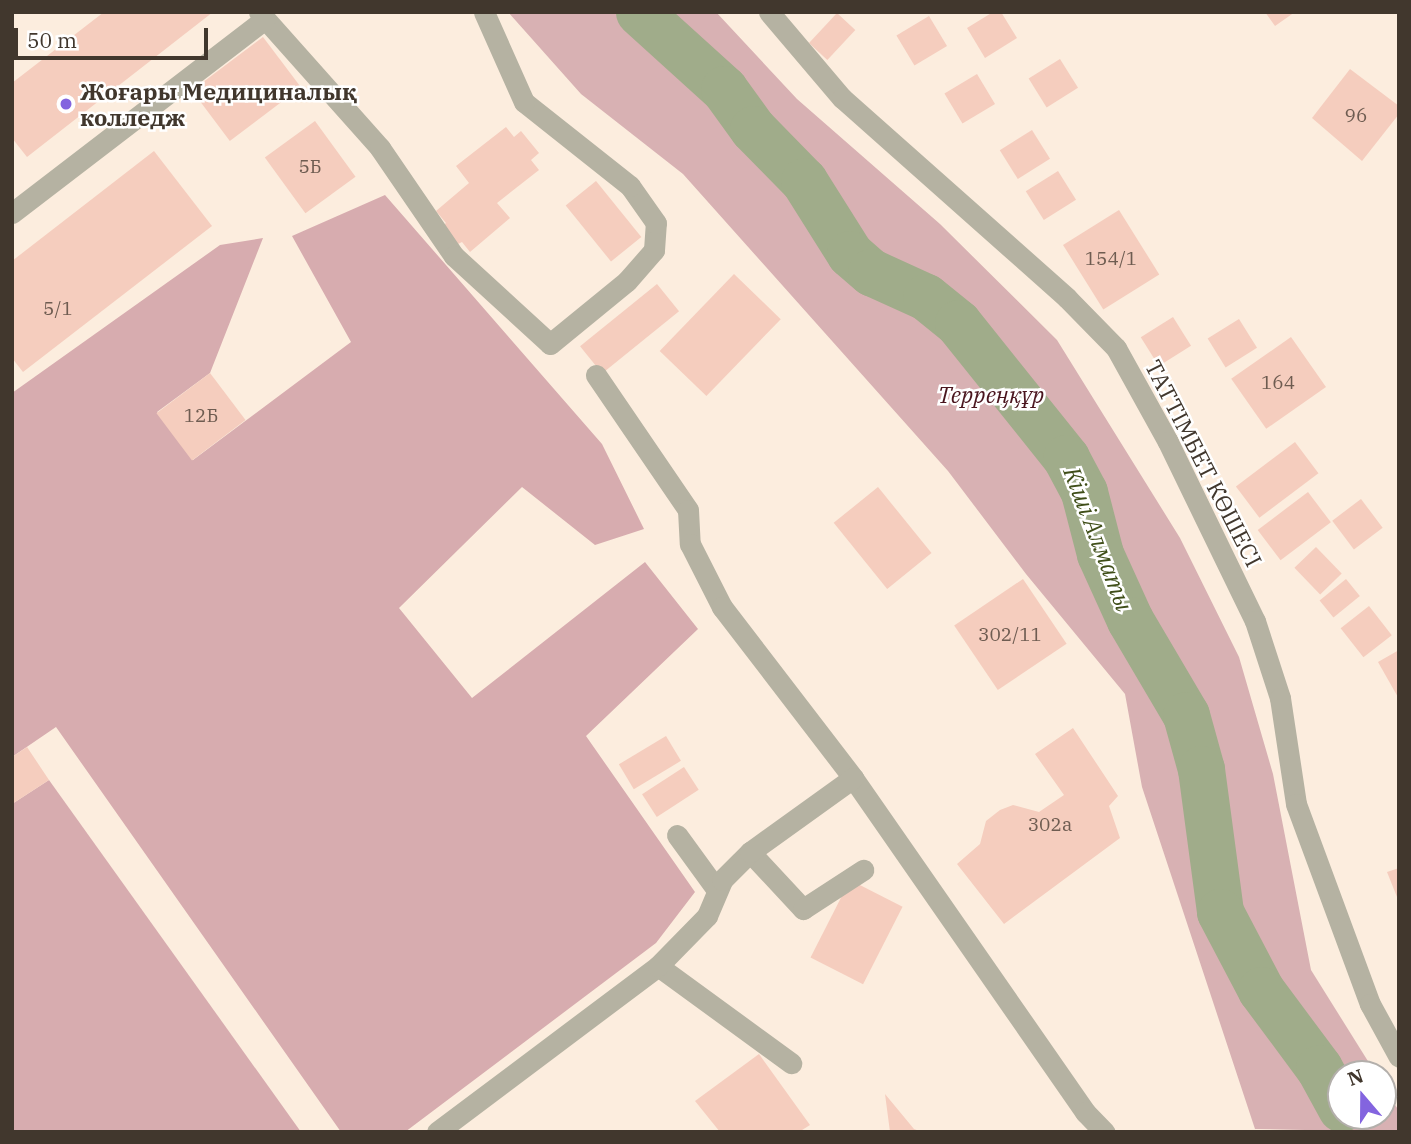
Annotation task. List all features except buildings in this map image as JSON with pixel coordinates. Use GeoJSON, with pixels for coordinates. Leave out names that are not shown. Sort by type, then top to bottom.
{"type":"FeatureCollection","features":[{"type":"Feature","properties":{"kind":"street"},"geometry":{"type":"LineString","coordinates":[[12,212],[262,15],[380,148],[454,257],[550,344],[627,281],[654,250],[656,223],[631,186],[524,102],[484,12]]}},
{"type":"Feature","properties":{"kind":"street","name":"ТАТТІМБЕТ КӨШЕСІ"},"geometry":{"type":"LineString","coordinates":[[769,12],[842,98],[1068,298],[1116,348],[1168,442],[1255,621],[1279,698],[1296,804],[1370,1004],[1399,1057]]}},
{"type":"Feature","properties":{"kind":"street"},"geometry":{"type":"LineString","coordinates":[[596,375],[688,510],[690,544],[722,607],[853,779],[1078,1101],[1104,1132]]}},
{"type":"Feature","properties":{"kind":"street"},"geometry":{"type":"LineString","coordinates":[[437,1132],[658,966],[706,916],[722,880],[750,852],[853,779]]}},
{"type":"Feature","properties":{"kind":"street"},"geometry":{"type":"LineString","coordinates":[[677,835],[717,890]]}},
{"type":"Feature","properties":{"kind":"street"},"geometry":{"type":"LineString","coordinates":[[750,852],[803,909],[863,870]]}},
{"type":"Feature","properties":{"kind":"street"},"geometry":{"type":"LineString","coordinates":[[658,966],[791,1063]]}},
{"type":"Feature","properties":{"kind":"green space","name":"Терреңқұр"},"geometry":{"type":"Polygon","coordinates":[[[508,12],[716,12],[797,99],[940,224],[1057,340],[1180,538],[1239,657],[1273,774],[1311,970],[1367,1060],[1327,1060],[1327,1130],[1397,1130],[1397,1108],[1399,1132],[1255,1129],[1142,787],[1125,694],[1026,574],[948,471],[683,174],[581,94],[508,12]]]}},
{"type":"Feature","properties":{"kind":"shaded area"},"geometry":{"type":"Polygon","coordinates":[[[385,195],[602,444],[644,529],[595,545],[522,487],[399,608],[472,698],[645,562],[698,629],[586,736],[695,892],[656,943],[405,1132],[341,1132],[56,727],[12,757],[12,393],[220,245],[263,238],[210,373],[157,412],[193,460],[351,342],[292,236],[385,195]]]}},
{"type":"Feature","properties":{"kind":"shaded area"},"geometry":{"type":"Polygon","coordinates":[[[49,780],[301,1132],[12,1132],[12,804],[49,780]]]}},
{"type":"Feature","properties":{"kind":"waterway","name":"Кіші Алматы"},"geometry":{"type":"LineString","coordinates":[[639,12],[724,89],[753,129],[804,181],[850,254],[871,272],[926,297],[958,323],[1066,458],[1084,492],[1100,554],[1130,620],[1186,715],[1201,769],[1220,912],[1261,990],[1327,1083]]}},
{"type":"Feature","properties":{"kind":"place","name":"Жоғары Медициналық колледж"},"geometry":{"type":"Point","coordinates":[66,104]}}]}
